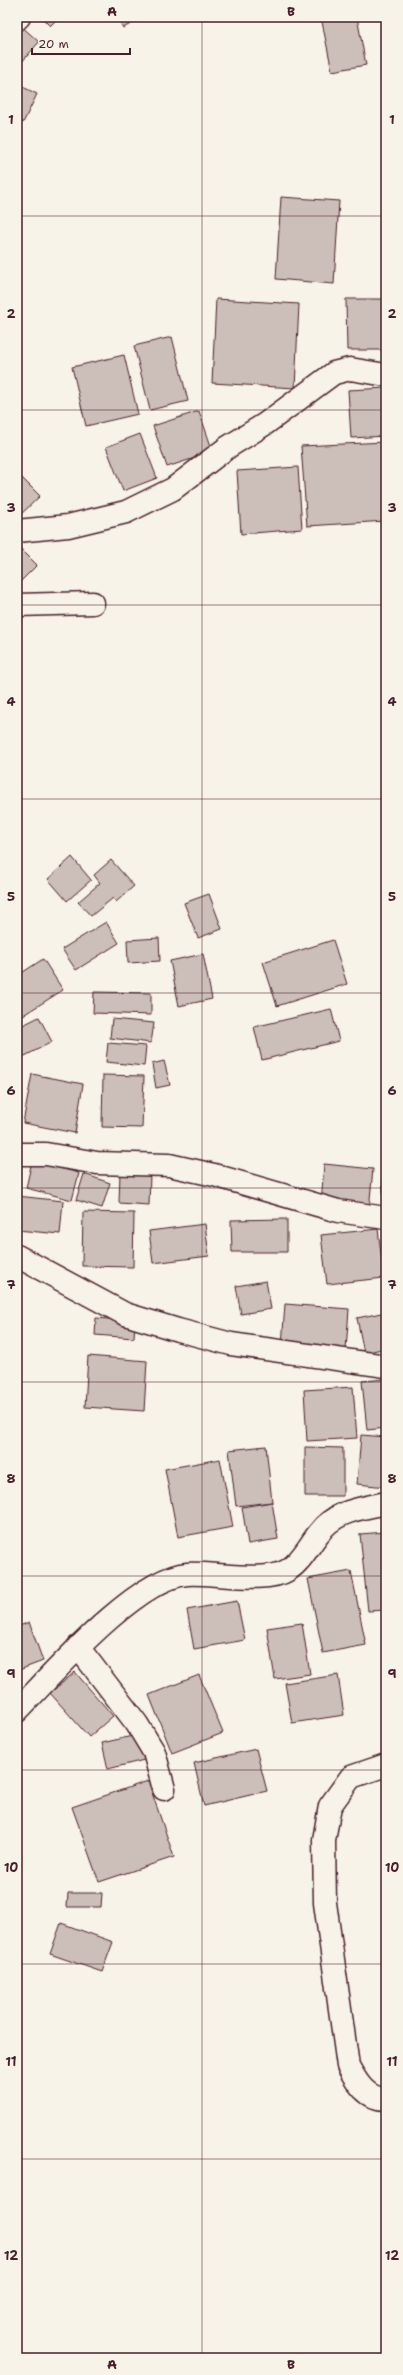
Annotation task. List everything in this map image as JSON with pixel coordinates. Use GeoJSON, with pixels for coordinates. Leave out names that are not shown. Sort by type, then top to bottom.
{"type":"FeatureCollection","features":[{"type":"Feature","properties":{"kind":"street"},"geometry":{"type":"LineString","coordinates":[[17,530],[68,526],[126,512],[173,489],[228,447],[265,424],[334,373],[350,369],[386,375]]}},
{"type":"Feature","properties":{"kind":"street"},"geometry":{"type":"LineString","coordinates":[[17,605],[93,603]]}},
{"type":"Feature","properties":{"kind":"street"},"geometry":{"type":"LineString","coordinates":[[17,1154],[46,1154],[97,1162],[169,1165],[214,1175],[338,1211],[386,1218]]}},
{"type":"Feature","properties":{"kind":"street"},"geometry":{"type":"LineString","coordinates":[[17,1256],[125,1314],[178,1330],[232,1344],[386,1366]]}},
{"type":"Feature","properties":{"kind":"street"},"geometry":{"type":"LineString","coordinates":[[17,1711],[78,1648],[145,1589],[168,1578],[186,1574],[270,1576],[288,1570],[302,1557],[320,1531],[333,1519],[346,1511],[386,1502]]}},
{"type":"Feature","properties":{"kind":"street"},"geometry":{"type":"LineString","coordinates":[[78,1648],[137,1724],[154,1752],[164,1789]]}},
{"type":"Feature","properties":{"kind":"street"},"geometry":{"type":"LineString","coordinates":[[386,1765],[351,1777],[330,1806],[324,1840],[325,1903],[348,2066],[360,2087],[376,2099],[386,2099]]}},
{"type":"Feature","properties":{"kind":"building"},"geometry":{"type":"Polygon","coordinates":[[[41,17],[59,17],[50,26],[41,17]]]}},
{"type":"Feature","properties":{"kind":"building"},"geometry":{"type":"Polygon","coordinates":[[[117,17],[144,17],[123,28],[117,17]]]}},
{"type":"Feature","properties":{"kind":"building"},"geometry":{"type":"Polygon","coordinates":[[[321,17],[357,17],[366,65],[332,71],[321,17]]]}},
{"type":"Feature","properties":{"kind":"building"},"geometry":{"type":"Polygon","coordinates":[[[19,24],[39,42],[21,63],[17,59],[19,24]]]}},
{"type":"Feature","properties":{"kind":"building"},"geometry":{"type":"Polygon","coordinates":[[[17,84],[37,94],[23,123],[17,120],[17,84]]]}},
{"type":"Feature","properties":{"kind":"building"},"geometry":{"type":"Polygon","coordinates":[[[281,197],[339,201],[334,284],[276,279],[281,197]]]}},
{"type":"Feature","properties":{"kind":"building"},"geometry":{"type":"Polygon","coordinates":[[[216,299],[299,304],[295,388],[212,383],[216,299]]]}},
{"type":"Feature","properties":{"kind":"building"},"geometry":{"type":"Polygon","coordinates":[[[346,299],[386,299],[386,350],[347,350],[346,299]]]}},
{"type":"Feature","properties":{"kind":"building"},"geometry":{"type":"Polygon","coordinates":[[[172,337],[188,401],[150,410],[134,346],[172,337]]]}},
{"type":"Feature","properties":{"kind":"building"},"geometry":{"type":"Polygon","coordinates":[[[124,355],[138,414],[86,426],[72,367],[124,355]]]}},
{"type":"Feature","properties":{"kind":"building"},"geometry":{"type":"Polygon","coordinates":[[[386,388],[386,436],[351,438],[348,390],[386,388]]]}},
{"type":"Feature","properties":{"kind":"building"},"geometry":{"type":"Polygon","coordinates":[[[199,411],[213,452],[167,467],[153,426],[199,411]]]}},
{"type":"Feature","properties":{"kind":"building"},"geometry":{"type":"Polygon","coordinates":[[[140,434],[157,478],[123,491],[106,447],[140,434]]]}},
{"type":"Feature","properties":{"kind":"building"},"geometry":{"type":"Polygon","coordinates":[[[386,442],[386,521],[307,526],[301,446],[386,442]]]}},
{"type":"Feature","properties":{"kind":"building"},"geometry":{"type":"Polygon","coordinates":[[[298,467],[302,529],[241,534],[237,471],[298,467]]]}},
{"type":"Feature","properties":{"kind":"building"},"geometry":{"type":"Polygon","coordinates":[[[22,478],[40,496],[17,518],[17,483],[22,478]]]}},
{"type":"Feature","properties":{"kind":"building"},"geometry":{"type":"Polygon","coordinates":[[[17,545],[37,565],[17,585],[17,545]]]}},
{"type":"Feature","properties":{"kind":"building"},"geometry":{"type":"Polygon","coordinates":[[[72,857],[91,880],[67,901],[48,879],[72,857]]]}},
{"type":"Feature","properties":{"kind":"building"},"geometry":{"type":"Polygon","coordinates":[[[111,860],[134,886],[116,902],[113,898],[91,916],[78,902],[100,883],[94,875],[111,860]]]}},
{"type":"Feature","properties":{"kind":"building"},"geometry":{"type":"Polygon","coordinates":[[[209,894],[222,929],[198,938],[184,903],[209,894]]]}},
{"type":"Feature","properties":{"kind":"building"},"geometry":{"type":"Polygon","coordinates":[[[106,922],[119,943],[76,970],[62,949],[106,922]]]}},
{"type":"Feature","properties":{"kind":"building"},"geometry":{"type":"Polygon","coordinates":[[[159,938],[160,961],[128,963],[127,940],[159,938]]]}},
{"type":"Feature","properties":{"kind":"building"},"geometry":{"type":"Polygon","coordinates":[[[333,940],[347,984],[277,1006],[263,962],[333,940]]]}},
{"type":"Feature","properties":{"kind":"building"},"geometry":{"type":"Polygon","coordinates":[[[203,954],[212,999],[179,1006],[170,961],[203,954]]]}},
{"type":"Feature","properties":{"kind":"building"},"geometry":{"type":"Polygon","coordinates":[[[43,959],[63,990],[17,1019],[17,976],[43,959]]]}},
{"type":"Feature","properties":{"kind":"building"},"geometry":{"type":"Polygon","coordinates":[[[94,992],[151,993],[151,1015],[93,1013],[94,992]]]}},
{"type":"Feature","properties":{"kind":"building"},"geometry":{"type":"Polygon","coordinates":[[[331,1009],[339,1041],[262,1060],[254,1027],[331,1009]]]}},
{"type":"Feature","properties":{"kind":"building"},"geometry":{"type":"Polygon","coordinates":[[[39,1017],[52,1042],[17,1060],[17,1028],[39,1017]]]}},
{"type":"Feature","properties":{"kind":"building"},"geometry":{"type":"Polygon","coordinates":[[[112,1019],[154,1023],[151,1043],[110,1038],[112,1019]]]}},
{"type":"Feature","properties":{"kind":"building"},"geometry":{"type":"Polygon","coordinates":[[[108,1043],[146,1046],[144,1066],[106,1062],[108,1043]]]}},
{"type":"Feature","properties":{"kind":"building"},"geometry":{"type":"Polygon","coordinates":[[[164,1061],[170,1085],[156,1088],[152,1064],[164,1061]]]}},
{"type":"Feature","properties":{"kind":"building"},"geometry":{"type":"Polygon","coordinates":[[[32,1074],[83,1084],[75,1133],[23,1123],[32,1074]]]}},
{"type":"Feature","properties":{"kind":"building"},"geometry":{"type":"Polygon","coordinates":[[[103,1075],[144,1076],[142,1128],[102,1127],[103,1075]]]}},
{"type":"Feature","properties":{"kind":"building"},"geometry":{"type":"Polygon","coordinates":[[[32,1161],[79,1173],[72,1200],[26,1188],[32,1161]]]}},
{"type":"Feature","properties":{"kind":"building"},"geometry":{"type":"Polygon","coordinates":[[[324,1164],[373,1169],[369,1209],[321,1204],[324,1164]]]}},
{"type":"Feature","properties":{"kind":"building"},"geometry":{"type":"Polygon","coordinates":[[[382,1165],[386,1165],[386,1210],[384,1210],[382,1165]]]}},
{"type":"Feature","properties":{"kind":"building"},"geometry":{"type":"Polygon","coordinates":[[[120,1173],[150,1174],[149,1205],[119,1203],[120,1173]]]}},
{"type":"Feature","properties":{"kind":"building"},"geometry":{"type":"Polygon","coordinates":[[[84,1174],[110,1183],[102,1208],[76,1200],[84,1174]]]}},
{"type":"Feature","properties":{"kind":"building"},"geometry":{"type":"Polygon","coordinates":[[[17,1196],[63,1201],[60,1234],[17,1230],[17,1196]]]}},
{"type":"Feature","properties":{"kind":"building"},"geometry":{"type":"Polygon","coordinates":[[[83,1212],[134,1213],[133,1267],[82,1266],[83,1212]]]}},
{"type":"Feature","properties":{"kind":"building"},"geometry":{"type":"Polygon","coordinates":[[[287,1219],[287,1252],[232,1252],[231,1220],[287,1219]]]}},
{"type":"Feature","properties":{"kind":"building"},"geometry":{"type":"Polygon","coordinates":[[[205,1224],[209,1256],[153,1263],[149,1231],[205,1224]]]}},
{"type":"Feature","properties":{"kind":"building"},"geometry":{"type":"Polygon","coordinates":[[[378,1229],[384,1278],[327,1284],[321,1235],[378,1229]]]}},
{"type":"Feature","properties":{"kind":"building"},"geometry":{"type":"Polygon","coordinates":[[[266,1281],[271,1309],[241,1314],[236,1286],[266,1281]]]}},
{"type":"Feature","properties":{"kind":"building"},"geometry":{"type":"Polygon","coordinates":[[[285,1304],[349,1309],[346,1350],[282,1345],[285,1304]]]}},
{"type":"Feature","properties":{"kind":"building"},"geometry":{"type":"Polygon","coordinates":[[[386,1312],[386,1348],[364,1353],[357,1318],[386,1312]]]}},
{"type":"Feature","properties":{"kind":"building"},"geometry":{"type":"Polygon","coordinates":[[[96,1318],[135,1321],[134,1338],[95,1335],[96,1318]]]}},
{"type":"Feature","properties":{"kind":"building"},"geometry":{"type":"Polygon","coordinates":[[[88,1356],[147,1361],[144,1411],[85,1407],[88,1356]]]}},
{"type":"Feature","properties":{"kind":"building"},"geometry":{"type":"Polygon","coordinates":[[[386,1379],[386,1428],[367,1430],[362,1381],[386,1379]]]}},
{"type":"Feature","properties":{"kind":"building"},"geometry":{"type":"Polygon","coordinates":[[[353,1387],[357,1438],[307,1441],[304,1390],[353,1387]]]}},
{"type":"Feature","properties":{"kind":"building"},"geometry":{"type":"Polygon","coordinates":[[[361,1435],[386,1437],[386,1487],[357,1484],[361,1435]]]}},
{"type":"Feature","properties":{"kind":"building"},"geometry":{"type":"Polygon","coordinates":[[[266,1446],[272,1502],[236,1506],[229,1450],[266,1446]]]}},
{"type":"Feature","properties":{"kind":"building"},"geometry":{"type":"Polygon","coordinates":[[[305,1447],[343,1448],[343,1496],[305,1496],[305,1447]]]}},
{"type":"Feature","properties":{"kind":"building"},"geometry":{"type":"Polygon","coordinates":[[[220,1459],[233,1527],[178,1537],[165,1469],[220,1459]]]}},
{"type":"Feature","properties":{"kind":"building"},"geometry":{"type":"Polygon","coordinates":[[[272,1502],[278,1539],[248,1544],[242,1507],[272,1502]]]}},
{"type":"Feature","properties":{"kind":"building"},"geometry":{"type":"Polygon","coordinates":[[[386,1532],[386,1610],[368,1611],[360,1534],[386,1532]]]}},
{"type":"Feature","properties":{"kind":"building"},"geometry":{"type":"Polygon","coordinates":[[[351,1571],[366,1645],[323,1653],[308,1579],[351,1571]]]}},
{"type":"Feature","properties":{"kind":"building"},"geometry":{"type":"Polygon","coordinates":[[[237,1601],[245,1640],[194,1649],[187,1610],[237,1601]]]}},
{"type":"Feature","properties":{"kind":"building"},"geometry":{"type":"Polygon","coordinates":[[[29,1622],[43,1661],[19,1670],[17,1627],[29,1622]]]}},
{"type":"Feature","properties":{"kind":"building"},"geometry":{"type":"Polygon","coordinates":[[[302,1623],[310,1674],[275,1679],[267,1628],[302,1623]]]}},
{"type":"Feature","properties":{"kind":"building"},"geometry":{"type":"Polygon","coordinates":[[[383,1628],[386,1628],[386,1652],[383,1628]]]}},
{"type":"Feature","properties":{"kind":"building"},"geometry":{"type":"Polygon","coordinates":[[[75,1672],[113,1716],[89,1737],[50,1693],[75,1672]]]}},
{"type":"Feature","properties":{"kind":"building"},"geometry":{"type":"Polygon","coordinates":[[[199,1675],[223,1733],[172,1753],[149,1695],[199,1675]]]}},
{"type":"Feature","properties":{"kind":"building"},"geometry":{"type":"Polygon","coordinates":[[[338,1675],[344,1715],[292,1723],[285,1683],[338,1675]]]}},
{"type":"Feature","properties":{"kind":"building"},"geometry":{"type":"Polygon","coordinates":[[[386,1719],[386,1739],[381,1720],[386,1719]]]}},
{"type":"Feature","properties":{"kind":"building"},"geometry":{"type":"Polygon","coordinates":[[[137,1735],[144,1760],[108,1769],[102,1743],[137,1735]]]}},
{"type":"Feature","properties":{"kind":"building"},"geometry":{"type":"Polygon","coordinates":[[[256,1749],[267,1791],[204,1806],[194,1763],[256,1749]]]}},
{"type":"Feature","properties":{"kind":"building"},"geometry":{"type":"Polygon","coordinates":[[[148,1781],[174,1857],[99,1882],[72,1807],[148,1781]]]}},
{"type":"Feature","properties":{"kind":"building"},"geometry":{"type":"Polygon","coordinates":[[[68,1893],[102,1893],[101,1907],[67,1907],[68,1893]]]}},
{"type":"Feature","properties":{"kind":"building"},"geometry":{"type":"Polygon","coordinates":[[[61,1923],[113,1942],[102,1972],[50,1954],[61,1923]]]}}]}
